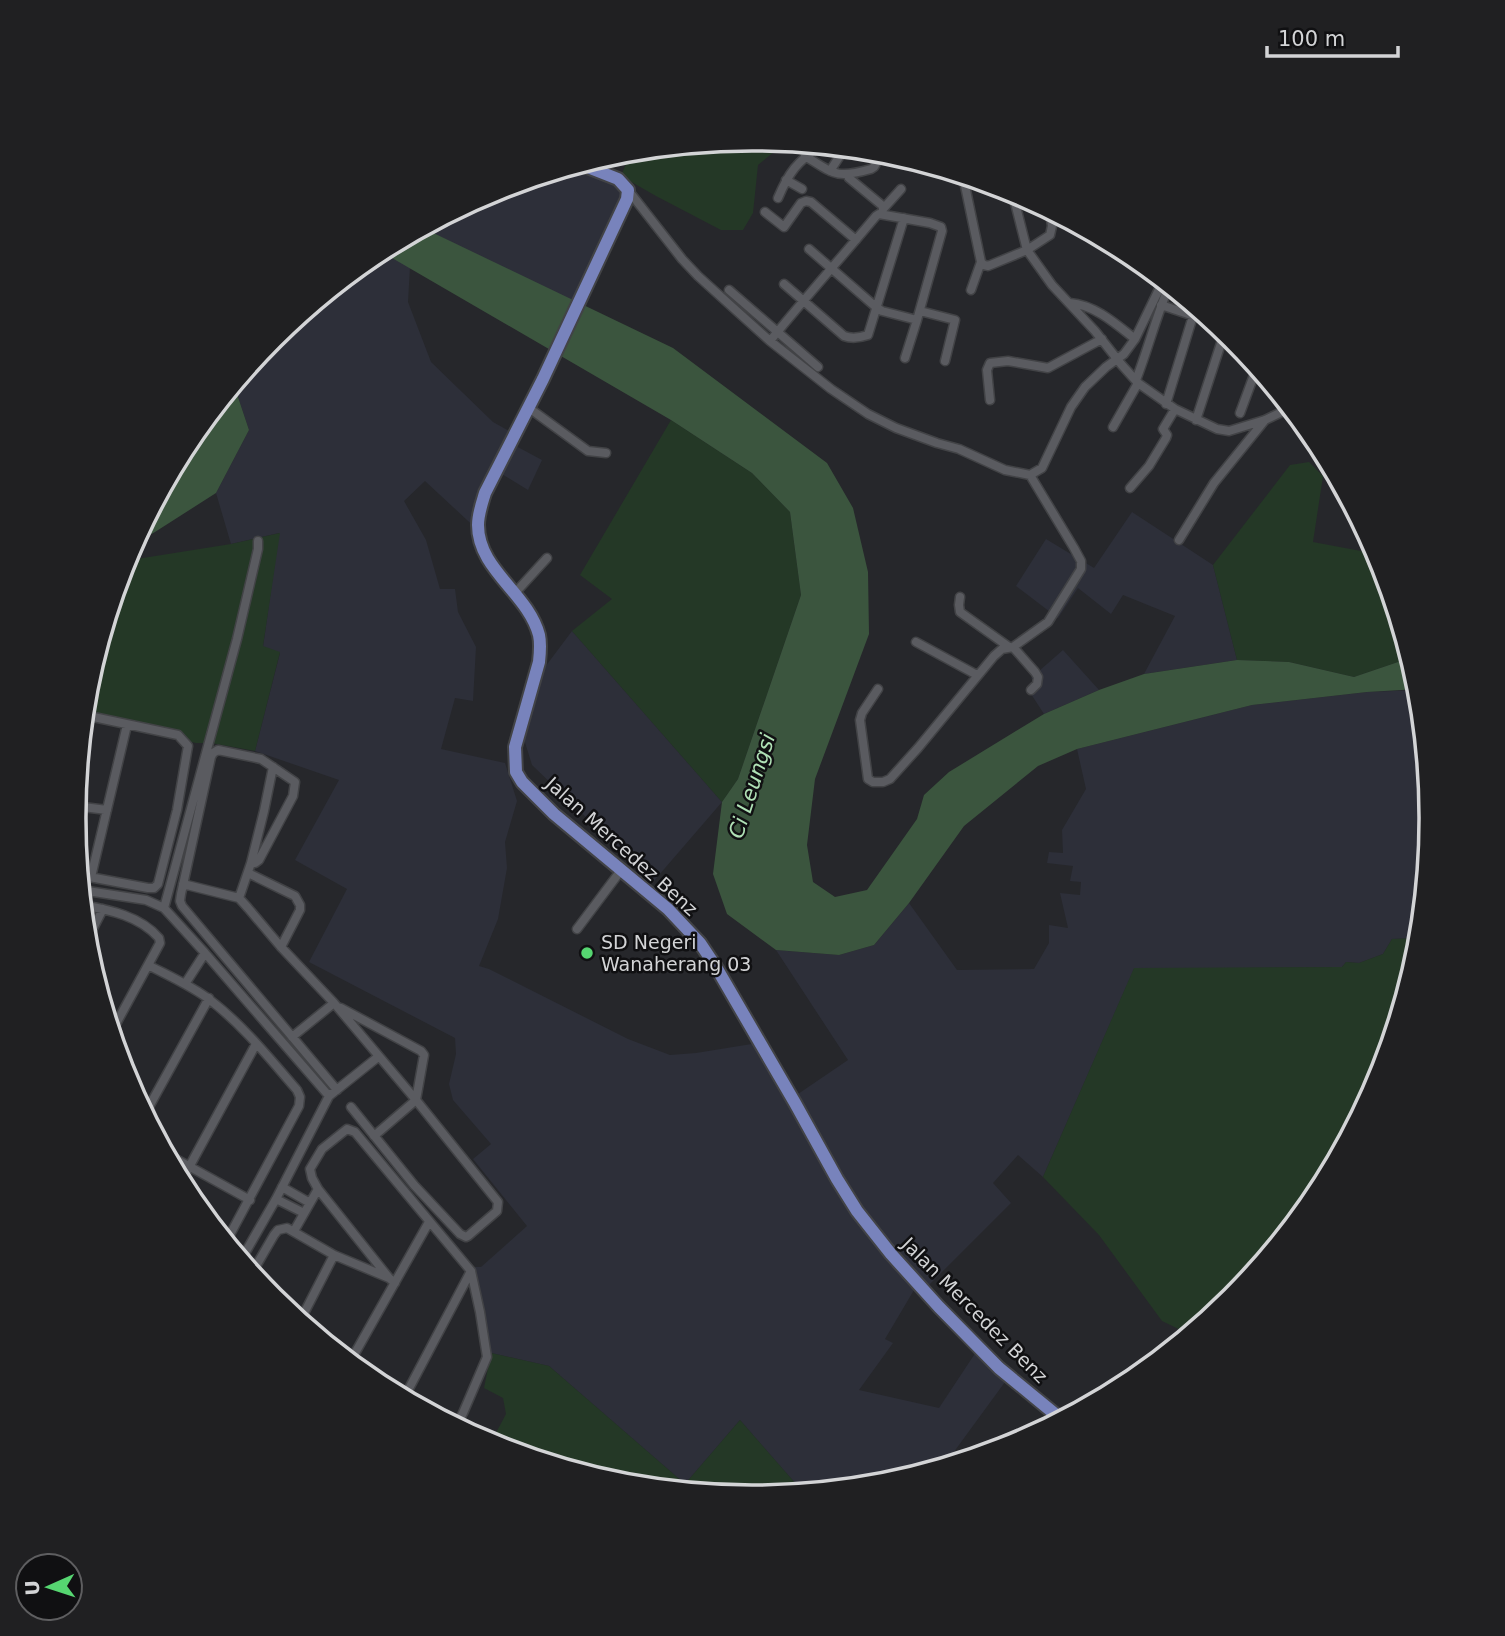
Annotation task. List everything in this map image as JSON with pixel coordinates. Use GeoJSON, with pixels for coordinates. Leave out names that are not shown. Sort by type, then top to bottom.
{"type":"FeatureCollection","features":[{"type":"Feature","properties":{"kind":"main road"},"geometry":{"type":"LineString","coordinates":[[596,170],[618,179],[628,190]]}},
{"type":"Feature","properties":{"kind":"main road","name":"Jalan Mercedez Benz"},"geometry":{"type":"LineString","coordinates":[[628,190],[627,199],[529,408],[485,493],[480,509],[478,525],[483,550],[532,619],[541,648],[515,747],[516,772],[522,782],[554,814],[622,869],[700,943],[857,1211],[939,1307],[999,1368],[1053,1413]]}},
{"type":"Feature","properties":{"kind":"street"},"geometry":{"type":"LineString","coordinates":[[778,198],[789,174],[808,154]]}},
{"type":"Feature","properties":{"kind":"street"},"geometry":{"type":"LineString","coordinates":[[805,156],[841,175],[871,169],[876,163]]}},
{"type":"Feature","properties":{"kind":"street"},"geometry":{"type":"LineString","coordinates":[[830,171],[839,157]]}},
{"type":"Feature","properties":{"kind":"street"},"geometry":{"type":"LineString","coordinates":[[849,178],[882,211],[941,227],[905,358]]}},
{"type":"Feature","properties":{"kind":"street"},"geometry":{"type":"LineString","coordinates":[[786,180],[802,190]]}},
{"type":"Feature","properties":{"kind":"street"},"geometry":{"type":"LineString","coordinates":[[965,186],[981,262],[971,290]]}},
{"type":"Feature","properties":{"kind":"street"},"geometry":{"type":"LineString","coordinates":[[770,341],[901,189]]}},
{"type":"Feature","properties":{"kind":"street"},"geometry":{"type":"LineString","coordinates":[[628,190],[682,260],[770,341],[831,389],[879,420],[959,449],[1005,470],[1030,475],[1041,468],[1085,387],[1117,360],[1135,339],[1159,290]]}},
{"type":"Feature","properties":{"kind":"street"},"geometry":{"type":"LineString","coordinates":[[765,212],[783,227],[801,202],[811,202],[856,240]]}},
{"type":"Feature","properties":{"kind":"street"},"geometry":{"type":"LineString","coordinates":[[1016,206],[1027,250],[1052,285],[1137,381],[1166,404],[1196,420],[1228,431],[1281,412]]}},
{"type":"Feature","properties":{"kind":"street"},"geometry":{"type":"LineString","coordinates":[[784,284],[844,336],[860,338],[868,335],[904,218]]}},
{"type":"Feature","properties":{"kind":"street"},"geometry":{"type":"LineString","coordinates":[[981,262],[988,266],[1027,250],[1050,235],[1052,222]]}},
{"type":"Feature","properties":{"kind":"street"},"geometry":{"type":"LineString","coordinates":[[808,249],[881,311],[917,320]]}},
{"type":"Feature","properties":{"kind":"street"},"geometry":{"type":"LineString","coordinates":[[729,290],[818,366]]}},
{"type":"Feature","properties":{"kind":"street"},"geometry":{"type":"LineString","coordinates":[[1113,427],[1137,381],[1165,295]]}},
{"type":"Feature","properties":{"kind":"street"},"geometry":{"type":"LineString","coordinates":[[1070,303],[1085,305],[1096,311],[1135,339]]}},
{"type":"Feature","properties":{"kind":"street"},"geometry":{"type":"LineString","coordinates":[[1161,305],[1189,315]]}},
{"type":"Feature","properties":{"kind":"street"},"geometry":{"type":"LineString","coordinates":[[920,311],[955,320],[945,361]]}},
{"type":"Feature","properties":{"kind":"street"},"geometry":{"type":"LineString","coordinates":[[1166,404],[1193,318]]}},
{"type":"Feature","properties":{"kind":"street"},"geometry":{"type":"LineString","coordinates":[[990,400],[987,370],[990,363],[1008,361],[1048,368],[1102,340]]}},
{"type":"Feature","properties":{"kind":"street"},"geometry":{"type":"LineString","coordinates":[[1196,420],[1221,344]]}},
{"type":"Feature","properties":{"kind":"street"},"geometry":{"type":"LineString","coordinates":[[1240,413],[1253,377]]}},
{"type":"Feature","properties":{"kind":"street"},"geometry":{"type":"LineString","coordinates":[[529,408],[588,451],[606,453]]}},
{"type":"Feature","properties":{"kind":"street"},"geometry":{"type":"LineString","coordinates":[[1130,488],[1149,466],[1166,438],[1163,429],[1175,409]]}},
{"type":"Feature","properties":{"kind":"street"},"geometry":{"type":"LineString","coordinates":[[1179,540],[1214,483],[1265,420]]}},
{"type":"Feature","properties":{"kind":"street"},"geometry":{"type":"LineString","coordinates":[[878,689],[860,719],[868,779],[883,782],[890,779],[994,656],[1048,622],[1082,565],[1030,475]]}},
{"type":"Feature","properties":{"kind":"street"},"geometry":{"type":"LineString","coordinates":[[164,908],[237,639],[258,541]]}},
{"type":"Feature","properties":{"kind":"street"},"geometry":{"type":"LineString","coordinates":[[515,593],[547,558]]}},
{"type":"Feature","properties":{"kind":"street"},"geometry":{"type":"LineString","coordinates":[[960,597],[960,612],[1011,647],[1036,674],[1037,684],[1031,690]]}},
{"type":"Feature","properties":{"kind":"street"},"geometry":{"type":"LineString","coordinates":[[916,642],[977,676]]}},
{"type":"Feature","properties":{"kind":"street"},"geometry":{"type":"LineString","coordinates":[[94,717],[178,735],[188,746],[177,810],[159,880],[154,888],[91,877],[127,725]]}},
{"type":"Feature","properties":{"kind":"street"},"geometry":{"type":"LineString","coordinates":[[251,863],[259,860],[295,791],[295,782],[261,759],[218,750],[213,753],[180,901],[337,1090]]}},
{"type":"Feature","properties":{"kind":"street"},"geometry":{"type":"LineString","coordinates":[[239,898],[251,863],[273,767]]}},
{"type":"Feature","properties":{"kind":"street"},"geometry":{"type":"LineString","coordinates":[[86,807],[107,810]]}},
{"type":"Feature","properties":{"kind":"street"},"geometry":{"type":"LineString","coordinates":[[577,929],[622,869]]}},
{"type":"Feature","properties":{"kind":"street"},"geometry":{"type":"LineString","coordinates":[[248,873],[298,901],[300,910],[281,947]]}},
{"type":"Feature","properties":{"kind":"street"},"geometry":{"type":"LineString","coordinates":[[183,884],[239,898],[335,1004],[416,1100],[498,1202],[497,1211],[468,1236],[460,1234],[414,1185],[351,1107]]}},
{"type":"Feature","properties":{"kind":"street"},"geometry":{"type":"LineString","coordinates":[[90,891],[146,900],[164,908],[329,1096]]}},
{"type":"Feature","properties":{"kind":"street"},"geometry":{"type":"LineString","coordinates":[[91,907],[137,920],[159,938],[160,943],[118,1021]]}},
{"type":"Feature","properties":{"kind":"street"},"geometry":{"type":"LineString","coordinates":[[95,925],[103,909]]}},
{"type":"Feature","properties":{"kind":"street"},"geometry":{"type":"LineString","coordinates":[[185,984],[205,953]]}},
{"type":"Feature","properties":{"kind":"street"},"geometry":{"type":"LineString","coordinates":[[148,965],[209,999],[233,1019],[297,1090],[300,1099],[299,1106],[231,1233]]}},
{"type":"Feature","properties":{"kind":"street"},"geometry":{"type":"LineString","coordinates":[[151,1104],[209,999]]}},
{"type":"Feature","properties":{"kind":"street"},"geometry":{"type":"LineString","coordinates":[[292,1037],[335,1004]]}},
{"type":"Feature","properties":{"kind":"street"},"geometry":{"type":"LineString","coordinates":[[335,1004],[423,1053],[416,1100],[374,1136]]}},
{"type":"Feature","properties":{"kind":"street"},"geometry":{"type":"LineString","coordinates":[[187,1170],[256,1044]]}},
{"type":"Feature","properties":{"kind":"street"},"geometry":{"type":"LineString","coordinates":[[246,1252],[329,1096],[378,1057]]}},
{"type":"Feature","properties":{"kind":"street"},"geometry":{"type":"LineString","coordinates":[[392,1280],[318,1189],[310,1172],[322,1149],[347,1129],[355,1132],[471,1271],[487,1357],[461,1417]]}},
{"type":"Feature","properties":{"kind":"street"},"geometry":{"type":"LineString","coordinates":[[182,1162],[250,1200]]}},
{"type":"Feature","properties":{"kind":"street"},"geometry":{"type":"LineString","coordinates":[[282,1187],[310,1203]]}},
{"type":"Feature","properties":{"kind":"street"},"geometry":{"type":"LineString","coordinates":[[294,1231],[318,1189]]}},
{"type":"Feature","properties":{"kind":"street"},"geometry":{"type":"LineString","coordinates":[[276,1199],[304,1213]]}},
{"type":"Feature","properties":{"kind":"street"},"geometry":{"type":"LineString","coordinates":[[355,1353],[392,1280],[429,1222]]}},
{"type":"Feature","properties":{"kind":"street"},"geometry":{"type":"LineString","coordinates":[[257,1264],[278,1230],[287,1228],[334,1255],[392,1280]]}},
{"type":"Feature","properties":{"kind":"street"},"geometry":{"type":"LineString","coordinates":[[305,1311],[334,1255]]}},
{"type":"Feature","properties":{"kind":"street"},"geometry":{"type":"LineString","coordinates":[[409,1389],[471,1271]]}},
{"type":"Feature","properties":{"kind":"shaded area"},"geometry":{"type":"Polygon","coordinates":[[[774,152],[758,165],[753,213],[743,230],[721,230],[621,176],[626,163],[665,157],[774,152]]]}},
{"type":"Feature","properties":{"kind":"shaded area"},"geometry":{"type":"Polygon","coordinates":[[[603,169],[621,176],[624,206],[577,304],[433,233],[497,202],[580,174],[603,169]]]}},
{"type":"Feature","properties":{"kind":"shaded area"},"geometry":{"type":"Polygon","coordinates":[[[392,258],[410,267],[408,302],[431,362],[493,422],[518,436],[514,445],[542,460],[528,490],[500,473],[482,508],[481,533],[425,481],[404,501],[426,540],[440,589],[455,589],[458,612],[476,647],[473,701],[455,698],[441,749],[505,763],[517,801],[505,842],[507,868],[498,919],[479,966],[628,1039],[670,1055],[764,1042],[798,1094],[848,1060],[776,950],[839,955],[874,945],[909,903],[957,970],[1034,969],[1049,943],[1049,925],[1068,928],[1060,893],[1080,895],[1081,882],[1070,881],[1073,866],[1047,863],[1049,852],[1063,853],[1062,830],[1086,789],[1077,749],[1252,705],[1367,692],[1406,690],[1414,731],[1419,818],[1414,905],[1408,938],[1392,939],[1383,954],[1359,963],[1346,962],[1342,967],[1134,969],[1043,1177],[1018,1155],[993,1183],[1011,1203],[921,1293],[914,1290],[885,1339],[893,1343],[859,1390],[939,1408],[976,1352],[1005,1382],[953,1453],[883,1472],[795,1483],[740,1420],[688,1481],[681,1480],[549,1366],[491,1353],[472,1267],[481,1267],[527,1226],[473,1159],[491,1144],[453,1100],[449,1084],[456,1054],[455,1038],[309,962],[347,889],[295,860],[339,780],[255,751],[280,653],[263,647],[279,533],[231,544],[216,493],[249,430],[237,395],[251,378],[313,317],[392,258]]]}},
{"type":"Feature","properties":{"kind":"shaded area"},"geometry":{"type":"Polygon","coordinates":[[[671,420],[752,473],[790,512],[801,595],[738,779],[722,802],[572,631],[612,599],[580,575],[671,420]]]}},
{"type":"Feature","properties":{"kind":"shaded area"},"geometry":{"type":"Polygon","coordinates":[[[1309,462],[1323,476],[1313,542],[1363,551],[1384,604],[1400,661],[1354,677],[1289,662],[1237,660],[1213,565],[1290,465],[1309,462]]]}},
{"type":"Feature","properties":{"kind":"shaded area"},"geometry":{"type":"Polygon","coordinates":[[[1132,512],[1213,565],[1237,660],[1144,674],[1175,616],[1123,595],[1111,614],[1078,588],[1058,618],[1016,586],[1046,539],[1094,568],[1132,512]]]}},
{"type":"Feature","properties":{"kind":"shaded area"},"geometry":{"type":"Polygon","coordinates":[[[280,533],[263,646],[280,652],[255,751],[196,743],[94,717],[108,645],[139,559],[280,533]]]}},
{"type":"Feature","properties":{"kind":"shaded area"},"geometry":{"type":"Polygon","coordinates":[[[572,631],[722,802],[653,882],[532,765],[523,736],[530,706],[545,667],[572,631]]]}},
{"type":"Feature","properties":{"kind":"shaded area"},"geometry":{"type":"Polygon","coordinates":[[[1063,650],[1099,690],[1044,714],[1031,694],[1038,686],[1031,678],[1063,650]]]}},
{"type":"Feature","properties":{"kind":"shaded area"},"geometry":{"type":"Polygon","coordinates":[[[1408,938],[1397,991],[1368,1073],[1330,1151],[1281,1224],[1254,1258],[1224,1289],[1179,1329],[1162,1321],[1099,1235],[1043,1177],[1134,968],[1342,967],[1346,962],[1359,963],[1383,954],[1392,939],[1408,938]]]}},
{"type":"Feature","properties":{"kind":"shaded area"},"geometry":{"type":"Polygon","coordinates":[[[491,1353],[549,1366],[681,1480],[622,1472],[580,1462],[496,1433],[506,1414],[503,1398],[484,1388],[491,1353]]]}},
{"type":"Feature","properties":{"kind":"shaded area"},"geometry":{"type":"Polygon","coordinates":[[[740,1420],[795,1483],[752,1485],[688,1481],[740,1420]]]}},
{"type":"Feature","properties":{"kind":"water","name":"Ci Leungsi"},"geometry":{"type":"Polygon","coordinates":[[[434,233],[673,348],[827,463],[853,508],[868,572],[869,634],[815,779],[807,845],[813,882],[835,897],[867,890],[917,819],[924,795],[949,772],[1044,714],[1099,690],[1144,674],[1237,660],[1289,662],[1354,677],[1400,661],[1406,690],[1252,705],[1077,749],[1038,766],[964,826],[909,903],[874,945],[839,955],[776,950],[727,914],[713,874],[722,802],[738,779],[801,595],[790,512],[752,473],[671,420],[392,258],[434,233]]]}},
{"type":"Feature","properties":{"kind":"water"},"geometry":{"type":"Polygon","coordinates":[[[237,395],[249,430],[216,493],[150,535],[175,485],[198,448],[237,395]]]}},
{"type":"Feature","properties":{"kind":"place","name":"SD Negeri Wanaherang 03"},"geometry":{"type":"Point","coordinates":[587,953]}}]}
